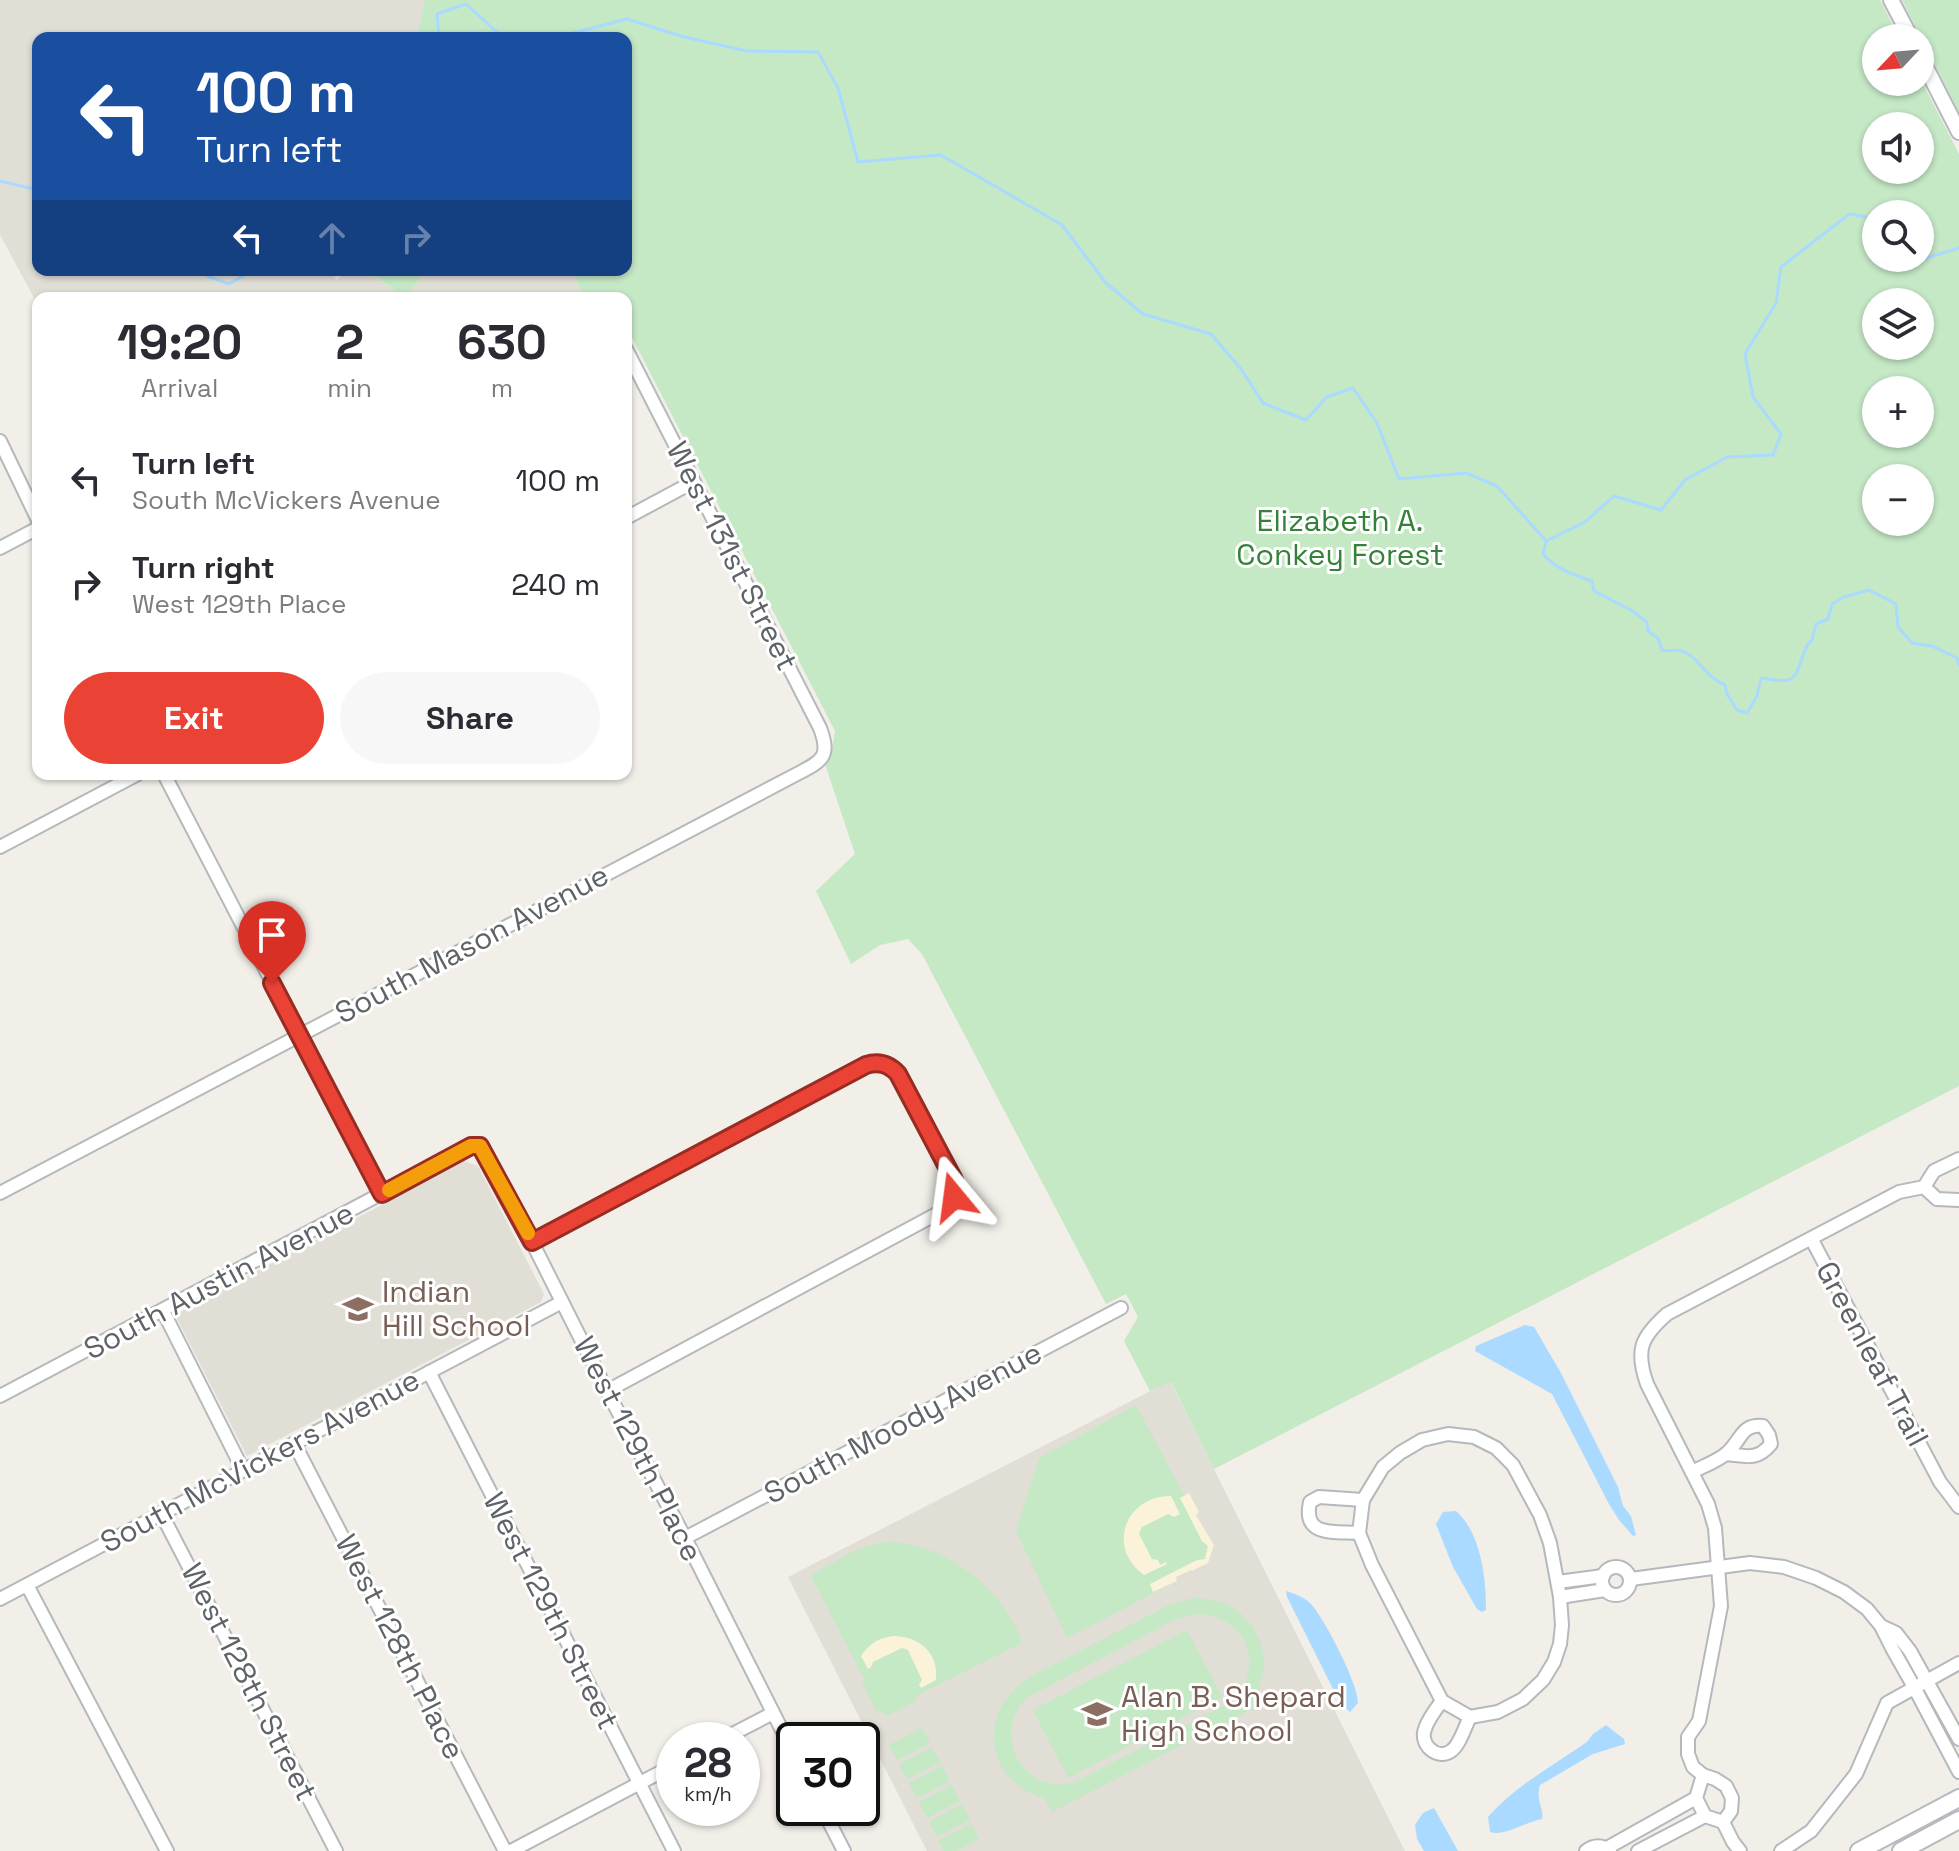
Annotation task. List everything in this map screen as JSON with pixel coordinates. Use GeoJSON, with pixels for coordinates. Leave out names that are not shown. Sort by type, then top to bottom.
{"type":"FeatureCollection","features":[{"type":"Feature","properties":{"kind":"main road"},"geometry":{"type":"LineString","coordinates":[[1859,1851],[1959,1798]]}},
{"type":"Feature","properties":{"kind":"main road"},"geometry":{"type":"LineString","coordinates":[[1901,1851],[1959,1820]]}},
{"type":"Feature","properties":{"kind":"street"},"geometry":{"type":"LineString","coordinates":[[1891,0],[1904,24]]}},
{"type":"Feature","properties":{"kind":"street"},"geometry":{"type":"LineString","coordinates":[[1934,83],[1959,132]]}},
{"type":"Feature","properties":{"kind":"street","name":"West 131st Street"},"geometry":{"type":"LineString","coordinates":[[632,361],[820,728],[826,750],[818,763]]}},
{"type":"Feature","properties":{"kind":"street"},"geometry":{"type":"LineString","coordinates":[[0,441],[32,508]]}},
{"type":"Feature","properties":{"kind":"street"},"geometry":{"type":"LineString","coordinates":[[632,515],[693,482]]}},
{"type":"Feature","properties":{"kind":"street"},"geometry":{"type":"LineString","coordinates":[[0,548],[32,531]]}},
{"type":"Feature","properties":{"kind":"street","name":"South Mason Avenue"},"geometry":{"type":"LineString","coordinates":[[0,1193],[818,763]]}},
{"type":"Feature","properties":{"kind":"street"},"geometry":{"type":"LineString","coordinates":[[0,847],[127,780]]}},
{"type":"Feature","properties":{"kind":"street"},"geometry":{"type":"LineString","coordinates":[[167,780],[382,1194]]}},
{"type":"Feature","properties":{"kind":"street"},"geometry":{"type":"LineString","coordinates":[[532,1242],[874,1062],[891,1067],[898,1074],[954,1180],[954,1197],[944,1210],[607,1391]]}},
{"type":"Feature","properties":{"kind":"street","name":"South Austin Avenue"},"geometry":{"type":"LineString","coordinates":[[0,1396],[471,1146],[480,1146]]}},
{"type":"Feature","properties":{"kind":"street","name":"West 129th Place"},"geometry":{"type":"LineString","coordinates":[[480,1146],[778,1722]]}},
{"type":"Feature","properties":{"kind":"street"},"geometry":{"type":"LineString","coordinates":[[1723,1822],[1731,1811],[1732,1798],[1726,1786],[1693,1767],[1688,1754],[1688,1737],[1699,1721],[1711,1669],[1721,1606],[1715,1528],[1708,1504],[1647,1384],[1642,1369],[1642,1344],[1651,1328],[1667,1314],[1899,1192],[1924,1187],[1934,1171],[1959,1159]]}},
{"type":"Feature","properties":{"kind":"street"},"geometry":{"type":"LineString","coordinates":[[1924,1187],[1937,1199],[1959,1200]]}},
{"type":"Feature","properties":{"kind":"street","name":"Greenleaf Trail"},"geometry":{"type":"LineString","coordinates":[[1812,1240],[1940,1482],[1959,1507]]}},
{"type":"Feature","properties":{"kind":"street","name":"South McVickers Avenue"},"geometry":{"type":"LineString","coordinates":[[0,1599],[562,1302]]}},
{"type":"Feature","properties":{"kind":"street","name":"South Moody Avenue"},"geometry":{"type":"LineString","coordinates":[[685,1538],[1121,1308]]}},
{"type":"Feature","properties":{"kind":"street"},"geometry":{"type":"LineString","coordinates":[[163,1311],[243,1470]]}},
{"type":"Feature","properties":{"kind":"street","name":"West 129th Street"},"geometry":{"type":"LineString","coordinates":[[429,1372],[674,1851]]}},
{"type":"Feature","properties":{"kind":"street"},"geometry":{"type":"LineString","coordinates":[[1448,1434],[1474,1437],[1496,1448],[1513,1465],[1540,1515],[1550,1543],[1562,1625],[1554,1662],[1543,1680],[1523,1699],[1498,1712],[1470,1717],[1442,1701],[1372,1565],[1359,1533],[1363,1500],[1383,1467],[1422,1440],[1448,1434]]}},
{"type":"Feature","properties":{"kind":"street","name":"West 128th Place"},"geometry":{"type":"LineString","coordinates":[[294,1443],[505,1851]]}},
{"type":"Feature","properties":{"kind":"street"},"geometry":{"type":"LineString","coordinates":[[1692,1472],[1727,1454]]}},
{"type":"Feature","properties":{"kind":"street"},"geometry":{"type":"LineString","coordinates":[[1359,1533],[1319,1530],[1310,1523],[1307,1513],[1310,1502],[1319,1497],[1363,1500]]}},
{"type":"Feature","properties":{"kind":"street","name":"West 128th Street"},"geometry":{"type":"LineString","coordinates":[[161,1513],[336,1851]]}},
{"type":"Feature","properties":{"kind":"street"},"geometry":{"type":"LineString","coordinates":[[1631,1579],[1750,1563],[1784,1567],[1844,1592],[1867,1609],[1881,1626],[1896,1633],[1910,1651],[1920,1684],[1959,1772]]}},
{"type":"Feature","properties":{"kind":"street"},"geometry":{"type":"LineString","coordinates":[[1618,1567],[1627,1571],[1631,1579],[1629,1588],[1622,1595],[1613,1595],[1605,1590],[1602,1581],[1609,1569],[1618,1567]]}},
{"type":"Feature","properties":{"kind":"street"},"geometry":{"type":"LineString","coordinates":[[1558,1582],[1603,1576]]}},
{"type":"Feature","properties":{"kind":"street"},"geometry":{"type":"LineString","coordinates":[[27,1585],[167,1851]]}},
{"type":"Feature","properties":{"kind":"street"},"geometry":{"type":"LineString","coordinates":[[1560,1597],[1605,1590]]}},
{"type":"Feature","properties":{"kind":"street"},"geometry":{"type":"LineString","coordinates":[[1781,1851],[1800,1840],[1820,1821],[1856,1774],[1887,1703],[1959,1663]]}},
{"type":"Feature","properties":{"kind":"street"},"geometry":{"type":"LineString","coordinates":[[1920,1684],[1959,1739]]}},
{"type":"Feature","properties":{"kind":"street"},"geometry":{"type":"LineString","coordinates":[[1442,1701],[1423,1731],[1425,1743],[1432,1751],[1443,1754],[1453,1750],[1470,1717]]}},
{"type":"Feature","properties":{"kind":"street"},"geometry":{"type":"LineString","coordinates":[[756,1722],[773,1713]]}},
{"type":"Feature","properties":{"kind":"street"},"geometry":{"type":"LineString","coordinates":[[511,1851],[656,1774]]}},
{"type":"Feature","properties":{"kind":"street"},"geometry":{"type":"LineString","coordinates":[[1586,1851],[1596,1846],[1608,1850],[1696,1798],[1703,1775]]}},
{"type":"Feature","properties":{"kind":"street"},"geometry":{"type":"LineString","coordinates":[[1696,1798],[1705,1816],[1723,1822],[1740,1851]]}},
{"type":"Feature","properties":{"kind":"street"},"geometry":{"type":"LineString","coordinates":[[1638,1851],[1705,1816]]}},
{"type":"Feature","properties":{"kind":"street"},"geometry":{"type":"LineString","coordinates":[[831,1826],[844,1851]]}},
{"type":"Feature","properties":{"kind":"shaded area"},"geometry":{"type":"Polygon","coordinates":[[[0,0],[424,0],[418,32],[32,32],[32,276],[333,276],[337,280],[341,276],[375,276],[396,292],[32,294],[0,235],[0,0]]]}},
{"type":"Feature","properties":{"kind":"shaded area"},"geometry":{"type":"Polygon","coordinates":[[[422,276],[574,276],[582,292],[409,292],[422,276]]]}},
{"type":"Feature","properties":{"kind":"shaded area","name":"Indian Hill School"},"geometry":{"type":"Polygon","coordinates":[[[464,1161],[478,1166],[544,1294],[541,1302],[247,1456],[175,1315],[464,1161]]]}},
{"type":"Feature","properties":{"kind":"shaded area","name":"Alan B. Shepard High School"},"geometry":{"type":"Polygon","coordinates":[[[1170,1381],[1405,1851],[927,1851],[880,1758],[880,1722],[862,1722],[788,1577],[1170,1381]]]}},
{"type":"Feature","properties":{"kind":"green space","name":"Elizabeth A. Conkey Forest"},"geometry":{"type":"Polygon","coordinates":[[[424,0],[1880,0],[1892,24],[1862,24],[1862,96],[1929,96],[1959,154],[1959,1086],[1214,1469],[1171,1382],[1150,1391],[1124,1341],[1138,1317],[1126,1294],[1106,1304],[922,954],[908,939],[880,945],[851,964],[816,891],[855,854],[824,761],[832,750],[835,731],[632,338],[632,292],[582,292],[574,276],[632,276],[632,32],[418,32],[424,0]]]}},
{"type":"Feature","properties":{"kind":"green space"},"geometry":{"type":"Polygon","coordinates":[[[1902,0],[1959,0],[1959,112],[1934,63],[1934,24],[1914,24],[1902,0]]]}},
{"type":"Feature","properties":{"kind":"green space"},"geometry":{"type":"Polygon","coordinates":[[[375,276],[422,276],[409,292],[396,292],[375,276]]]}},
{"type":"Feature","properties":{"kind":"green space"},"geometry":{"type":"Polygon","coordinates":[[[1136,1405],[1184,1495],[1189,1493],[1199,1512],[1196,1515],[1214,1545],[1208,1563],[1176,1577],[1177,1581],[1067,1638],[1016,1531],[1039,1458],[1136,1405]]]}},
{"type":"Feature","properties":{"kind":"green space"},"geometry":{"type":"Polygon","coordinates":[[[890,1542],[940,1554],[969,1572],[1005,1609],[1022,1643],[916,1696],[916,1701],[889,1715],[876,1710],[862,1682],[864,1679],[811,1576],[858,1550],[890,1542]]]}},
{"type":"Feature","properties":{"kind":"green space"},"geometry":{"type":"Polygon","coordinates":[[[1192,1598],[1207,1599],[1220,1602],[1243,1615],[1252,1625],[1262,1650],[1264,1668],[1259,1690],[1265,1702],[1052,1812],[1044,1798],[1024,1789],[1009,1777],[999,1762],[994,1744],[995,1726],[1001,1709],[1012,1692],[1028,1678],[1169,1605],[1192,1598]],[[1197,1614],[1176,1619],[1026,1698],[1011,1728],[1012,1744],[1026,1771],[1039,1780],[1055,1784],[1073,1783],[1233,1701],[1243,1687],[1248,1672],[1246,1644],[1228,1623],[1197,1614]]]}},
{"type":"Feature","properties":{"kind":"green space"},"geometry":{"type":"Polygon","coordinates":[[[1187,1630],[1222,1697],[1068,1778],[1033,1710],[1187,1630]]]}},
{"type":"Feature","properties":{"kind":"green space"},"geometry":{"type":"Polygon","coordinates":[[[922,1728],[930,1743],[897,1760],[889,1745],[922,1728]]]}},
{"type":"Feature","properties":{"kind":"green space"},"geometry":{"type":"Polygon","coordinates":[[[932,1747],[940,1762],[907,1779],[899,1764],[932,1747]]]}},
{"type":"Feature","properties":{"kind":"green space"},"geometry":{"type":"Polygon","coordinates":[[[942,1766],[950,1781],[917,1798],[909,1783],[942,1766]]]}},
{"type":"Feature","properties":{"kind":"green space"},"geometry":{"type":"Polygon","coordinates":[[[952,1785],[960,1801],[927,1818],[919,1802],[952,1785]]]}},
{"type":"Feature","properties":{"kind":"green space"},"geometry":{"type":"Polygon","coordinates":[[[962,1804],[970,1820],[937,1837],[929,1822],[962,1804]]]}},
{"type":"Feature","properties":{"kind":"green space"},"geometry":{"type":"Polygon","coordinates":[[[972,1824],[979,1839],[957,1851],[944,1851],[938,1841],[972,1824]]]}},
{"type":"Feature","properties":{"kind":"sand"},"geometry":{"type":"Polygon","coordinates":[[[1189,1493],[1199,1512],[1196,1515],[1214,1545],[1208,1563],[1176,1577],[1177,1581],[1153,1592],[1150,1584],[1197,1560],[1205,1559],[1208,1546],[1202,1541],[1180,1498],[1189,1493]]]}},
{"type":"Feature","properties":{"kind":"sand"},"geometry":{"type":"Polygon","coordinates":[[[1171,1496],[1180,1514],[1174,1517],[1168,1514],[1142,1527],[1139,1534],[1152,1559],[1158,1560],[1160,1565],[1167,1564],[1144,1575],[1132,1564],[1126,1551],[1126,1525],[1142,1505],[1155,1498],[1171,1496]]]}},
{"type":"Feature","properties":{"kind":"sand"},"geometry":{"type":"Polygon","coordinates":[[[894,1636],[920,1643],[926,1648],[934,1662],[936,1680],[921,1688],[922,1680],[908,1650],[902,1648],[873,1662],[868,1669],[861,1656],[864,1651],[883,1638],[894,1636]]]}},
{"type":"Feature","properties":{"kind":"water"},"geometry":{"type":"Polygon","coordinates":[[[1525,1325],[1534,1327],[1561,1373],[1618,1487],[1636,1535],[1633,1536],[1619,1520],[1609,1504],[1552,1394],[1475,1351],[1476,1346],[1525,1325]]]}},
{"type":"Feature","properties":{"kind":"water"},"geometry":{"type":"Polygon","coordinates":[[[1456,1511],[1471,1531],[1480,1557],[1486,1597],[1486,1610],[1482,1612],[1477,1609],[1453,1567],[1436,1524],[1443,1512],[1456,1511]]]}},
{"type":"Feature","properties":{"kind":"water"},"geometry":{"type":"Polygon","coordinates":[[[1286,1591],[1309,1602],[1331,1635],[1357,1694],[1358,1703],[1350,1712],[1338,1699],[1286,1591]]]}},
{"type":"Feature","properties":{"kind":"water"},"geometry":{"type":"Polygon","coordinates":[[[1606,1725],[1624,1739],[1625,1744],[1593,1754],[1540,1785],[1542,1819],[1502,1832],[1490,1832],[1488,1817],[1499,1806],[1606,1725]]]}},
{"type":"Feature","properties":{"kind":"water"},"geometry":{"type":"Polygon","coordinates":[[[1434,1808],[1458,1851],[1424,1851],[1417,1839],[1415,1825],[1423,1813],[1434,1808]]]}},
{"type":"Feature","properties":{"kind":"waterway"},"geometry":{"type":"LineString","coordinates":[[438,32],[437,14],[466,4],[497,32]]}},
{"type":"Feature","properties":{"kind":"waterway"},"geometry":{"type":"LineString","coordinates":[[576,32],[627,19],[684,37],[747,51],[818,52],[838,88],[858,162],[941,155],[1062,225],[1106,283],[1143,314],[1211,334],[1241,369],[1263,403],[1306,420],[1327,397],[1353,388],[1377,423],[1399,479],[1466,473],[1497,486],[1546,541],[1585,522],[1614,496],[1661,510],[1685,480],[1727,457],[1773,455],[1781,434],[1753,397],[1745,354],[1776,303],[1781,267],[1849,214],[1862,216]]}},
{"type":"Feature","properties":{"kind":"waterway"},"geometry":{"type":"LineString","coordinates":[[0,181],[32,189]]}},
{"type":"Feature","properties":{"kind":"waterway"},"geometry":{"type":"LineString","coordinates":[[1934,256],[1959,248]]}},
{"type":"Feature","properties":{"kind":"waterway"},"geometry":{"type":"LineString","coordinates":[[207,276],[229,284],[243,276]]}},
{"type":"Feature","properties":{"kind":"waterway"},"geometry":{"type":"LineString","coordinates":[[1546,542],[1543,554],[1548,559],[1566,571],[1592,581],[1594,591],[1647,622],[1648,631],[1658,638],[1662,650],[1679,650],[1693,657],[1725,685],[1737,710],[1747,713],[1757,696],[1761,678],[1778,681],[1793,678],[1812,640],[1816,624],[1828,619],[1832,604],[1869,590],[1896,604],[1898,627],[1912,643],[1932,646],[1957,658],[1959,665]]}},
{"type":"Feature","properties":{"kind":"slow traffic"},"geometry":{"type":"LineString","coordinates":[[389,1190],[471,1146],[480,1146],[528,1233]]}},
{"type":"Feature","properties":{"kind":"place","name":"Indian Hill School"},"geometry":{"type":"Point","coordinates":[358,1309]}},
{"type":"Feature","properties":{"kind":"place","name":"Alan B. Shepard High School"},"geometry":{"type":"Point","coordinates":[1097,1714]}},
{"type":"Feature","properties":{"kind":"route"},"geometry":{"type":"LineString","coordinates":[[272,983],[382,1194],[471,1146],[480,1146],[532,1242],[874,1062],[891,1067],[898,1074],[954,1180],[954,1197]]}}]}
